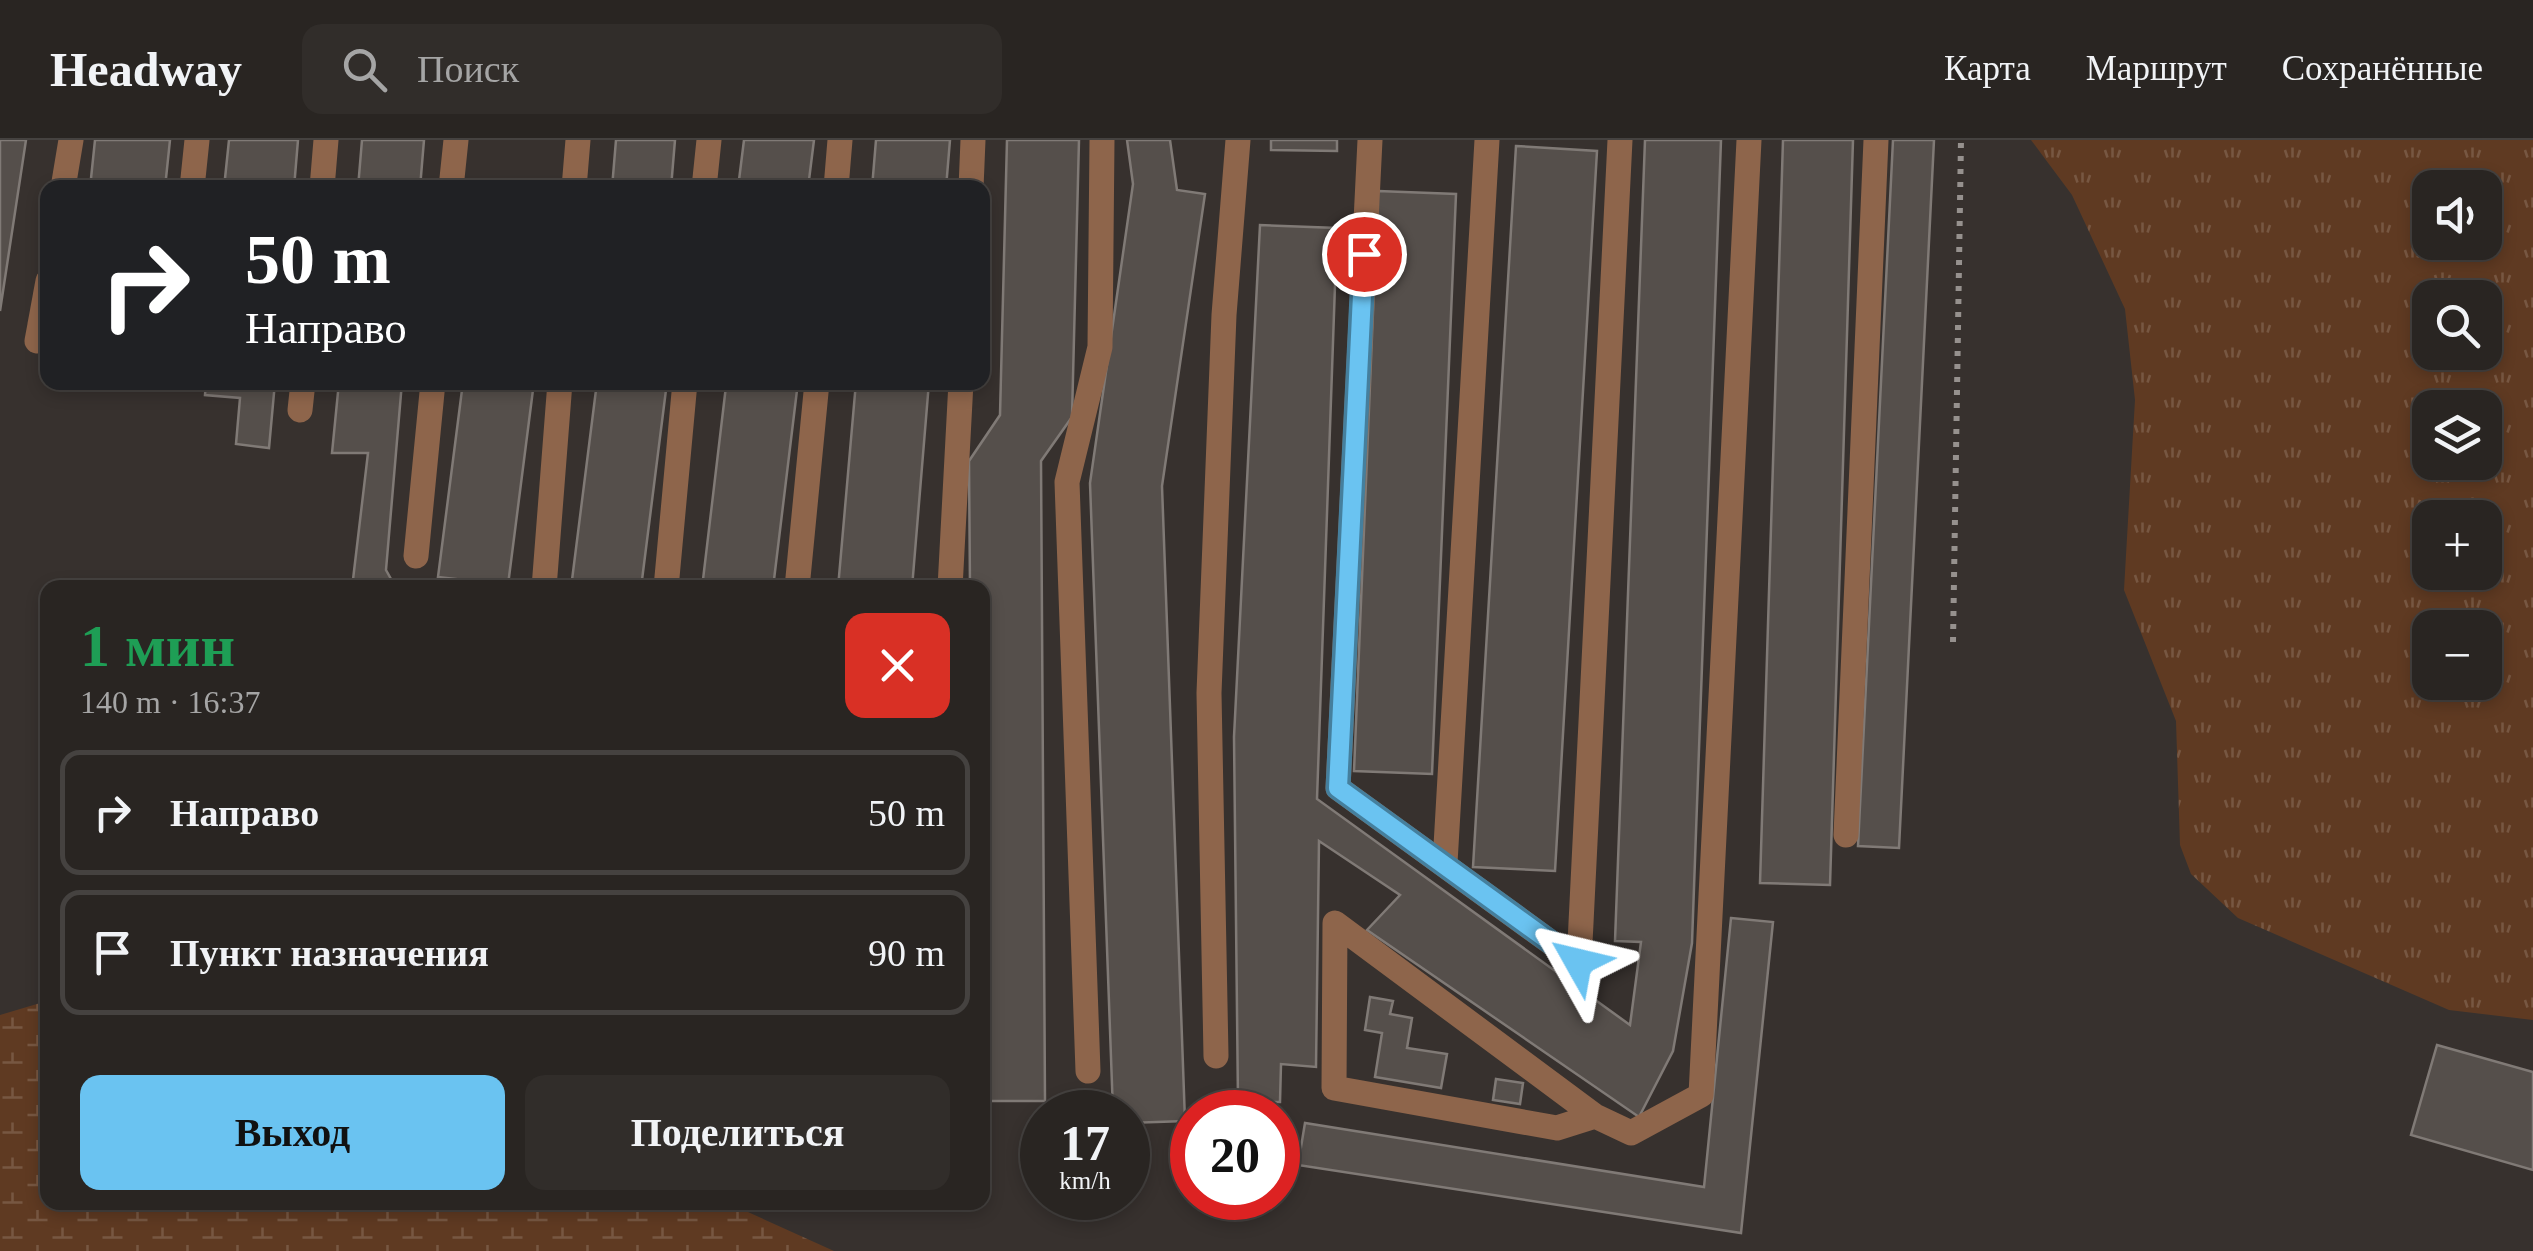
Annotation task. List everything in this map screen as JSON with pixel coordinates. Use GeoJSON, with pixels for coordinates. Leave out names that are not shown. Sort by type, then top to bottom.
{"type":"FeatureCollection","features":[{"type":"Feature","properties":{"kind":"lane"},"geometry":{"type":"LineString","coordinates":[[64,180],[71,140]]}},
{"type":"Feature","properties":{"kind":"lane"},"geometry":{"type":"LineString","coordinates":[[193,180],[197,140]]}},
{"type":"Feature","properties":{"kind":"lane"},"geometry":{"type":"LineString","coordinates":[[323,180],[326,140]]}},
{"type":"Feature","properties":{"kind":"lane"},"geometry":{"type":"LineString","coordinates":[[452,180],[456,140]]}},
{"type":"Feature","properties":{"kind":"lane"},"geometry":{"type":"LineString","coordinates":[[575,180],[578,140]]}},
{"type":"Feature","properties":{"kind":"lane"},"geometry":{"type":"LineString","coordinates":[[705,180],[709,140]]}},
{"type":"Feature","properties":{"kind":"lane"},"geometry":{"type":"LineString","coordinates":[[837,180],[840,140]]}},
{"type":"Feature","properties":{"kind":"lane"},"geometry":{"type":"LineString","coordinates":[[971,180],[973,140]]}},
{"type":"Feature","properties":{"kind":"lane"},"geometry":{"type":"LineString","coordinates":[[1088,1071],[1068,482],[1100,346],[1102,140]]}},
{"type":"Feature","properties":{"kind":"lane"},"geometry":{"type":"LineString","coordinates":[[1216,1056],[1209,693],[1224,315],[1238,140]]}},
{"type":"Feature","properties":{"kind":"lane"},"geometry":{"type":"LineString","coordinates":[[1370,140],[1338,788],[1578,962],[1620,140]]}},
{"type":"Feature","properties":{"kind":"lane"},"geometry":{"type":"LineString","coordinates":[[1445,863],[1487,140]]}},
{"type":"Feature","properties":{"kind":"lane"},"geometry":{"type":"LineString","coordinates":[[1595,1116],[1557,1128],[1334,1088],[1335,923],[1595,1116],[1631,1133],[1701,1095],[1749,140]]}},
{"type":"Feature","properties":{"kind":"lane"},"geometry":{"type":"LineString","coordinates":[[1846,835],[1876,140]]}},
{"type":"Feature","properties":{"kind":"lane"},"geometry":{"type":"LineString","coordinates":[[38,341],[40,329]]}},
{"type":"Feature","properties":{"kind":"lane"},"geometry":{"type":"LineString","coordinates":[[300,410],[302,390]]}},
{"type":"Feature","properties":{"kind":"lane"},"geometry":{"type":"LineString","coordinates":[[416,556],[431,390]]}},
{"type":"Feature","properties":{"kind":"lane"},"geometry":{"type":"LineString","coordinates":[[545,580],[559,390]]}},
{"type":"Feature","properties":{"kind":"lane"},"geometry":{"type":"LineString","coordinates":[[667,580],[685,390]]}},
{"type":"Feature","properties":{"kind":"lane"},"geometry":{"type":"LineString","coordinates":[[798,580],[816,390]]}},
{"type":"Feature","properties":{"kind":"lane"},"geometry":{"type":"LineString","coordinates":[[950,580],[961,390]]}},
{"type":"Feature","properties":{"kind":"path"},"geometry":{"type":"LineString","coordinates":[[1953,642],[1961,140]]}},
{"type":"Feature","properties":{"kind":"green space"},"geometry":{"type":"Polygon","coordinates":[[[2031,140],[2533,140],[2533,1020],[2449,1010],[2238,918],[2191,874],[2180,845],[2176,721],[2124,590],[2135,400],[2125,309],[2072,195],[2031,140]]]}},
{"type":"Feature","properties":{"kind":"green space"},"geometry":{"type":"Polygon","coordinates":[[[40,1003],[40,1210],[743,1210],[834,1251],[0,1251],[0,1015],[40,1003]]]}},
{"type":"Feature","properties":{"kind":"building"},"geometry":{"type":"Polygon","coordinates":[[[0,140],[26,140],[0,311],[0,140]]]}},
{"type":"Feature","properties":{"kind":"building"},"geometry":{"type":"Polygon","coordinates":[[[95,140],[170,140],[166,180],[91,180],[95,140]]]}},
{"type":"Feature","properties":{"kind":"building"},"geometry":{"type":"Polygon","coordinates":[[[229,140],[298,140],[295,180],[225,180],[229,140]]]}},
{"type":"Feature","properties":{"kind":"building"},"geometry":{"type":"Polygon","coordinates":[[[362,140],[424,140],[421,180],[359,180],[362,140]]]}},
{"type":"Feature","properties":{"kind":"building"},"geometry":{"type":"Polygon","coordinates":[[[616,140],[675,140],[672,180],[613,180],[616,140]]]}},
{"type":"Feature","properties":{"kind":"building"},"geometry":{"type":"Polygon","coordinates":[[[744,140],[814,140],[809,180],[739,180],[744,140]]]}},
{"type":"Feature","properties":{"kind":"building"},"geometry":{"type":"Polygon","coordinates":[[[876,140],[950,140],[947,180],[873,180],[876,140]]]}},
{"type":"Feature","properties":{"kind":"building"},"geometry":{"type":"Polygon","coordinates":[[[1007,140],[1079,140],[1072,417],[1041,461],[1045,1090],[1020,1090],[1020,1101],[990,1101],[990,580],[970,580],[969,461],[1000,415],[1007,140]]]}},
{"type":"Feature","properties":{"kind":"building"},"geometry":{"type":"Polygon","coordinates":[[[1127,140],[1170,140],[1177,190],[1205,194],[1162,486],[1184,1090],[1170,1090],[1170,1122],[1150,1122],[1150,1090],[1112,1090],[1090,483],[1133,184],[1127,140]]]}},
{"type":"Feature","properties":{"kind":"building"},"geometry":{"type":"Polygon","coordinates":[[[1271,140],[1337,140],[1337,151],[1271,150],[1271,140]]]}},
{"type":"Feature","properties":{"kind":"building"},"geometry":{"type":"Polygon","coordinates":[[[1645,140],[1721,140],[1692,943],[1673,1051],[1639,1117],[1367,930],[1400,895],[1319,841],[1316,1067],[1281,1064],[1280,1090],[1238,1090],[1234,737],[1260,225],[1337,228],[1317,799],[1630,1025],[1641,942],[1615,941],[1645,140]]]}},
{"type":"Feature","properties":{"kind":"building"},"geometry":{"type":"Polygon","coordinates":[[[1783,140],[1853,140],[1830,885],[1760,883],[1783,140]]]}},
{"type":"Feature","properties":{"kind":"building"},"geometry":{"type":"Polygon","coordinates":[[[1893,140],[1934,140],[1899,848],[1858,846],[1893,140]]]}},
{"type":"Feature","properties":{"kind":"building"},"geometry":{"type":"Polygon","coordinates":[[[1516,146],[1597,151],[1555,871],[1473,867],[1516,146]]]}},
{"type":"Feature","properties":{"kind":"building"},"geometry":{"type":"Polygon","coordinates":[[[1378,191],[1456,194],[1432,774],[1354,771],[1378,191]]]}},
{"type":"Feature","properties":{"kind":"building"},"geometry":{"type":"Polygon","coordinates":[[[205,390],[274,390],[269,448],[236,444],[240,398],[205,395],[205,390]]]}},
{"type":"Feature","properties":{"kind":"building"},"geometry":{"type":"Polygon","coordinates":[[[338,390],[401,390],[386,570],[392,580],[353,580],[368,453],[332,453],[338,390]]]}},
{"type":"Feature","properties":{"kind":"building"},"geometry":{"type":"Polygon","coordinates":[[[462,390],[533,390],[509,580],[438,577],[462,390]]]}},
{"type":"Feature","properties":{"kind":"building"},"geometry":{"type":"Polygon","coordinates":[[[596,390],[666,390],[642,580],[572,580],[596,390]]]}},
{"type":"Feature","properties":{"kind":"building"},"geometry":{"type":"Polygon","coordinates":[[[726,390],[797,390],[774,580],[703,580],[726,390]]]}},
{"type":"Feature","properties":{"kind":"building"},"geometry":{"type":"Polygon","coordinates":[[[855,390],[928,390],[913,580],[839,580],[855,390]]]}},
{"type":"Feature","properties":{"kind":"building"},"geometry":{"type":"Polygon","coordinates":[[[1731,918],[1773,922],[1741,1233],[1300,1165],[1300,1153],[1305,1123],[1704,1187],[1731,918]]]}},
{"type":"Feature","properties":{"kind":"building"},"geometry":{"type":"Polygon","coordinates":[[[1370,997],[1393,1001],[1390,1014],[1412,1018],[1407,1048],[1447,1054],[1441,1088],[1375,1077],[1382,1033],[1365,1030],[1370,997]]]}},
{"type":"Feature","properties":{"kind":"building"},"geometry":{"type":"Polygon","coordinates":[[[2437,1045],[2533,1072],[2533,1170],[2411,1135],[2437,1045]]]}},
{"type":"Feature","properties":{"kind":"building"},"geometry":{"type":"Polygon","coordinates":[[[1496,1079],[1523,1083],[1520,1104],[1493,1100],[1496,1079]]]}},
{"type":"Feature","properties":{"kind":"route"},"geometry":{"type":"LineString","coordinates":[[1364,254],[1338,788],[1578,962]]}}]}
